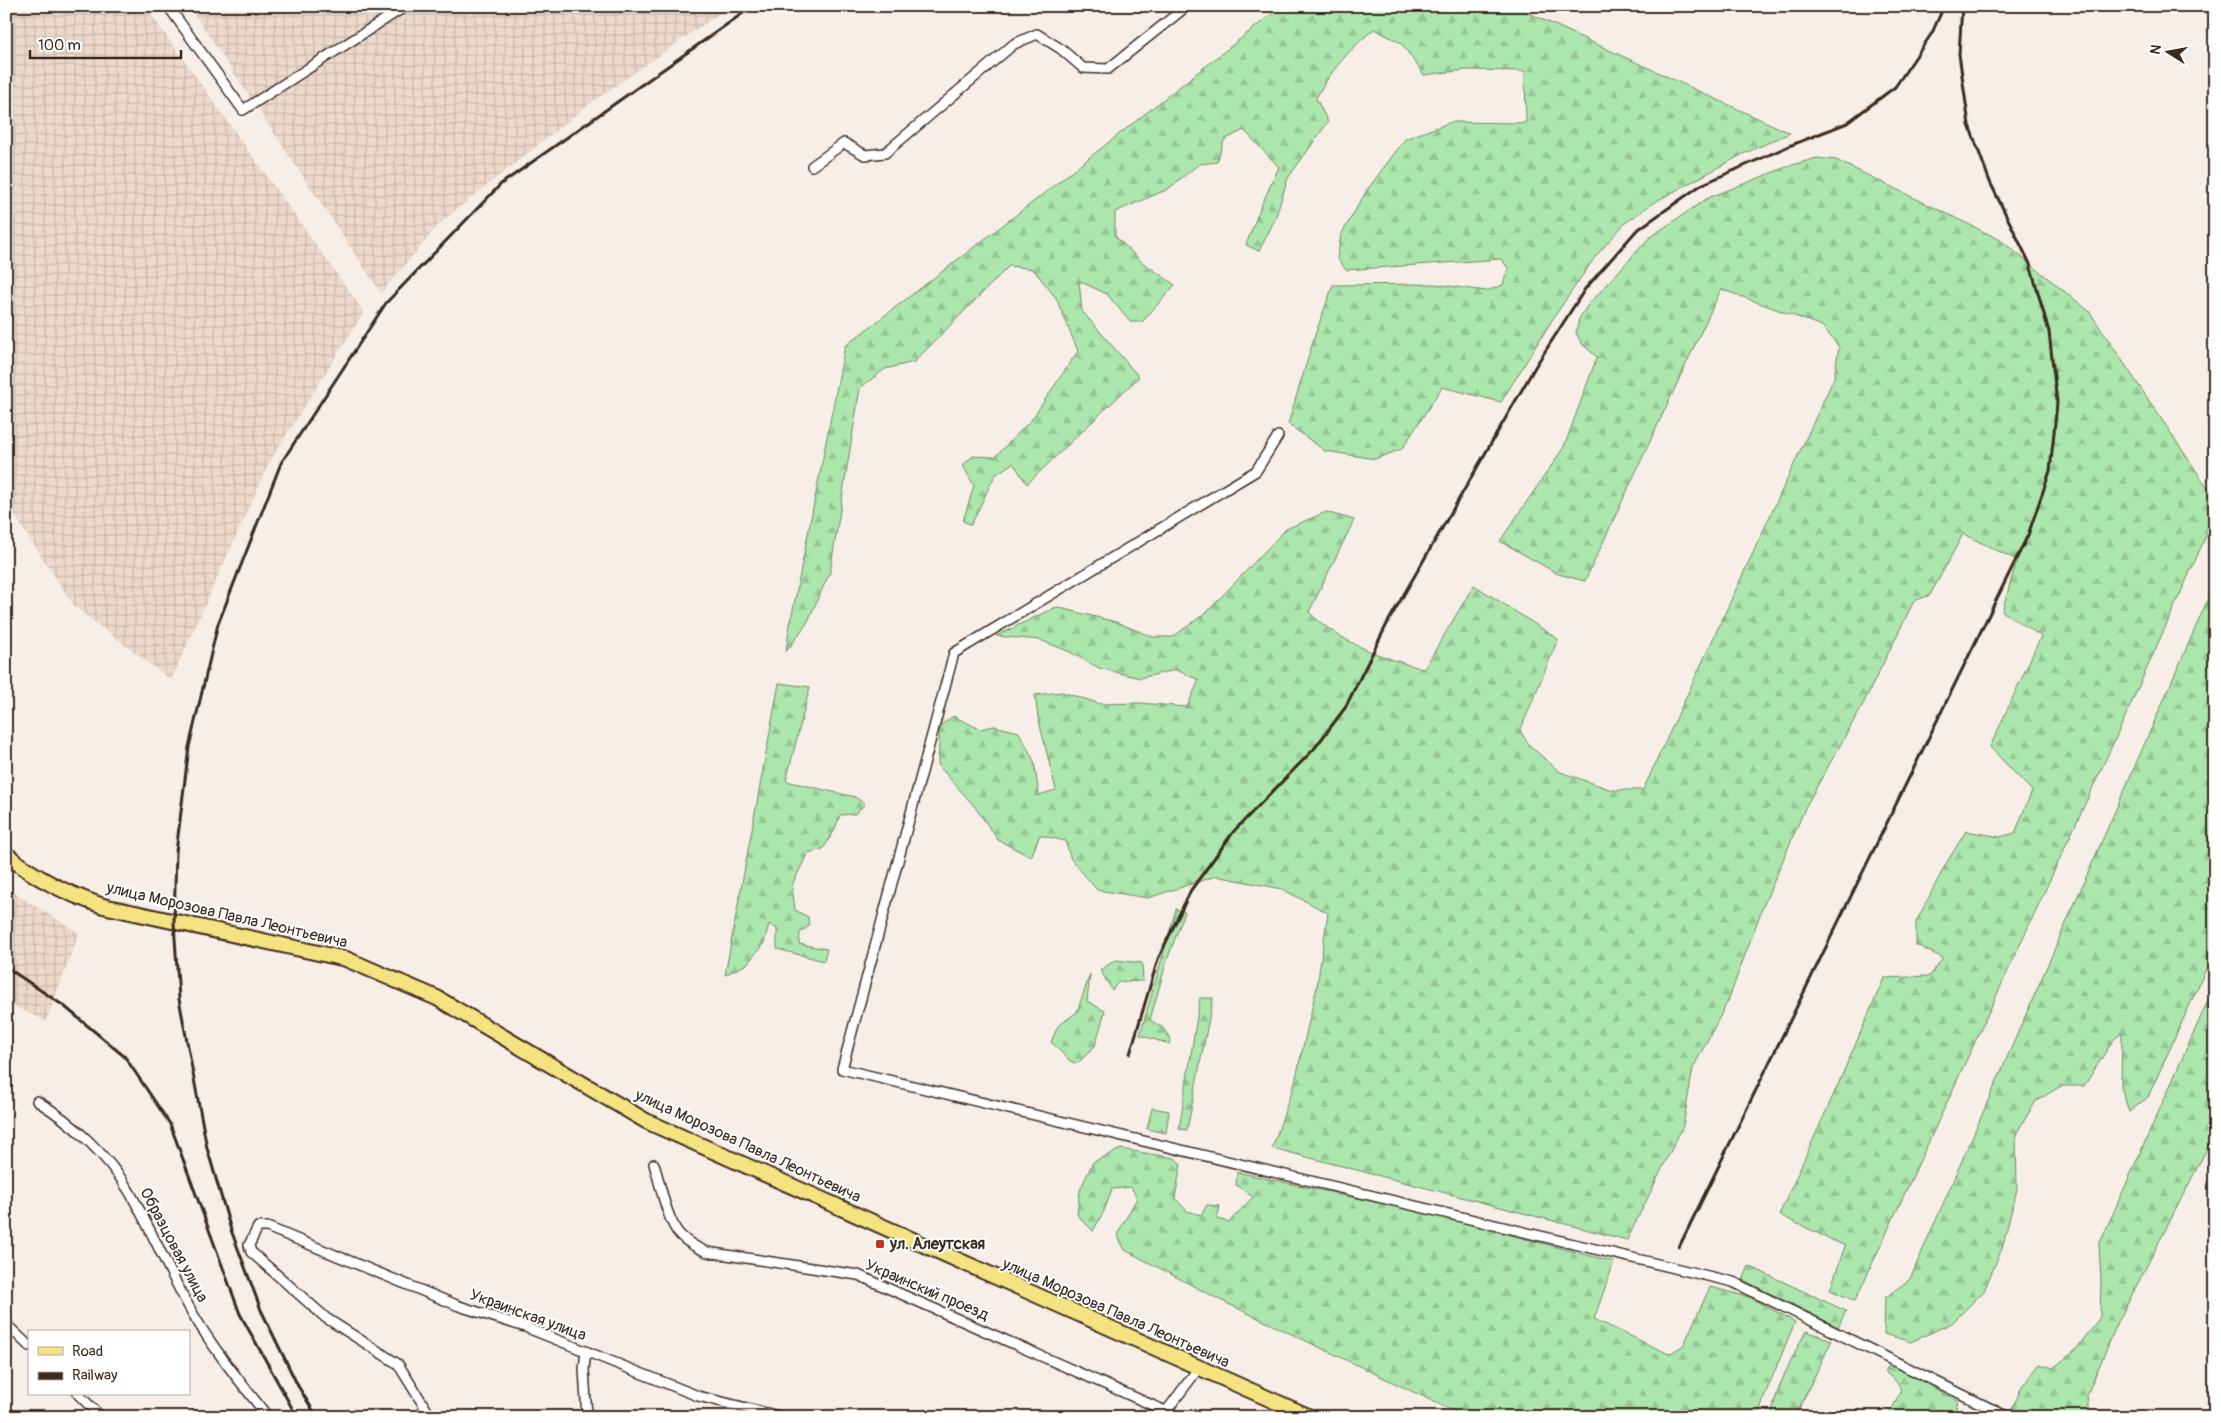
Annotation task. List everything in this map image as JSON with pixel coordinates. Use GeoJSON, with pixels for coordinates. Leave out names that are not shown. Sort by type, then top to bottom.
{"type":"FeatureCollection","features":[{"type":"Feature","properties":{"kind":"main road","name":"улица Морозова Павла Леонтьевича"},"geometry":{"type":"LineString","coordinates":[[6,854],[44,882],[64,892],[102,906],[346,958],[437,998],[646,1120],[1198,1369],[1310,1417]]}},
{"type":"Feature","properties":{"kind":"street"},"geometry":{"type":"LineString","coordinates":[[168,6],[243,110],[406,6]]}},
{"type":"Feature","properties":{"kind":"street"},"geometry":{"type":"LineString","coordinates":[[812,166],[844,143],[865,155],[885,153],[1014,44],[1037,34],[1061,49],[1083,68],[1108,70],[1187,6]]}},
{"type":"Feature","properties":{"kind":"street"},"geometry":{"type":"LineString","coordinates":[[1278,436],[1256,471],[954,654],[842,1069],[1733,1282],[2008,1417]]}},
{"type":"Feature","properties":{"kind":"street","name":"Образцовая улица"},"geometry":{"type":"LineString","coordinates":[[37,1101],[53,1110],[95,1147],[128,1190],[195,1318],[222,1359],[268,1417]]}},
{"type":"Feature","properties":{"kind":"street","name":"Украинский проезд"},"geometry":{"type":"LineString","coordinates":[[654,1164],[671,1217],[679,1234],[691,1245],[707,1252],[858,1276],[1165,1414],[1179,1417]]}},
{"type":"Feature","properties":{"kind":"street","name":"Украинская улица"},"geometry":{"type":"LineString","coordinates":[[431,1417],[406,1373],[398,1364],[326,1318],[250,1252],[249,1245],[258,1227],[268,1227],[458,1306],[525,1327],[698,1396],[783,1417]]}},
{"type":"Feature","properties":{"kind":"street"},"geometry":{"type":"LineString","coordinates":[[6,1324],[28,1345]]}},
{"type":"Feature","properties":{"kind":"street"},"geometry":{"type":"LineString","coordinates":[[586,1352],[584,1369],[587,1417]]}},
{"type":"Feature","properties":{"kind":"street"},"geometry":{"type":"LineString","coordinates":[[1165,1414],[1198,1369]]}},
{"type":"Feature","properties":{"kind":"street"},"geometry":{"type":"LineString","coordinates":[[80,1396],[101,1417]]}},
{"type":"Feature","properties":{"kind":"shaded area"},"geometry":{"type":"Polygon","coordinates":[[[6,6],[145,6],[364,312],[270,461],[171,680],[75,607],[6,503],[6,6]]]}},
{"type":"Feature","properties":{"kind":"shaded area"},"geometry":{"type":"Polygon","coordinates":[[[189,6],[730,6],[588,105],[441,222],[381,293],[189,6]]]}},
{"type":"Feature","properties":{"kind":"shaded area"},"geometry":{"type":"Polygon","coordinates":[[[6,888],[79,933],[46,1021],[6,1003],[6,888]]]}},
{"type":"Feature","properties":{"kind":"green space"},"geometry":{"type":"Polygon","coordinates":[[[1282,6],[1513,6],[1790,133],[1743,154],[1653,203],[1624,224],[1595,257],[1554,317],[1501,402],[1442,387],[1402,449],[1375,459],[1325,451],[1288,424],[1315,335],[1333,285],[1434,284],[1486,291],[1503,285],[1508,268],[1501,259],[1346,270],[1337,258],[1341,235],[1367,190],[1405,139],[1451,122],[1526,123],[1525,71],[1466,70],[1424,75],[1401,43],[1374,29],[1342,61],[1328,78],[1316,98],[1328,122],[1288,178],[1275,219],[1259,251],[1246,245],[1279,167],[1244,130],[1224,140],[1217,162],[1199,164],[1168,189],[1115,212],[1115,236],[1142,262],[1175,285],[1142,322],[1130,322],[1107,294],[1079,281],[1082,311],[1139,377],[1027,484],[1013,463],[995,475],[971,525],[963,521],[974,486],[963,465],[973,456],[995,457],[1032,419],[1078,351],[1056,298],[1033,269],[1009,266],[914,362],[885,369],[860,388],[830,572],[807,623],[786,652],[845,346],[1033,202],[1282,6]]]}},
{"type":"Feature","properties":{"kind":"green space"},"geometry":{"type":"Polygon","coordinates":[[[1817,158],[1836,160],[1999,239],[2089,311],[2215,499],[2215,516],[2117,735],[1855,1301],[1830,1290],[1845,1246],[1779,1215],[1884,978],[1930,976],[1943,958],[1916,945],[1916,922],[1947,862],[1966,831],[2000,837],[2015,833],[2032,791],[1990,747],[2041,636],[2002,611],[2017,560],[1963,534],[1930,595],[1914,601],[1862,706],[1806,806],[1762,909],[1728,1001],[1693,1068],[1683,1126],[1627,1240],[1272,1148],[1295,1082],[1317,986],[1328,913],[1282,889],[1216,876],[1148,898],[1097,890],[1071,859],[1065,841],[1040,835],[1031,857],[998,840],[975,807],[938,765],[940,726],[953,716],[980,729],[994,726],[1019,732],[1034,761],[1039,795],[1056,790],[1038,717],[1035,695],[1062,692],[1101,704],[1139,703],[1187,707],[1199,680],[1176,670],[1140,678],[1099,668],[1070,652],[1040,640],[996,636],[1056,607],[1116,622],[1153,637],[1173,637],[1208,611],[1286,529],[1326,512],[1354,520],[1309,612],[1321,623],[1348,641],[1363,648],[1393,660],[1424,669],[1474,585],[1558,639],[1520,731],[1530,746],[1560,772],[1612,790],[1643,790],[1834,378],[1839,347],[1822,326],[1721,289],[1585,581],[1558,574],[1500,541],[1564,447],[1597,357],[1582,344],[1576,333],[1579,319],[1587,306],[1650,237],[1708,198],[1789,166],[1817,158]]]}},
{"type":"Feature","properties":{"kind":"green space"},"geometry":{"type":"Polygon","coordinates":[[[2215,583],[2215,979],[2206,969],[2148,1097],[2129,1112],[2121,1087],[2122,1033],[2114,1039],[2084,1086],[2061,1086],[2036,1101],[2016,1134],[2017,1189],[2002,1248],[1984,1291],[1952,1323],[1911,1342],[1884,1334],[1885,1298],[1910,1279],[2215,583]]]}},
{"type":"Feature","properties":{"kind":"green space"},"geometry":{"type":"Polygon","coordinates":[[[779,683],[810,687],[786,781],[855,797],[865,804],[855,814],[840,815],[834,831],[823,849],[808,853],[792,885],[795,910],[808,917],[809,926],[800,933],[799,944],[827,949],[824,961],[777,949],[777,929],[769,924],[764,943],[747,964],[725,975],[779,683]]]}},
{"type":"Feature","properties":{"kind":"green space"},"geometry":{"type":"Polygon","coordinates":[[[1176,909],[1185,912],[1167,960],[1150,1020],[1163,1028],[1171,1039],[1169,1044],[1140,1035],[1176,909]]]}},
{"type":"Feature","properties":{"kind":"green space"},"geometry":{"type":"Polygon","coordinates":[[[1115,960],[1142,963],[1143,981],[1118,982],[1112,990],[1100,970],[1115,960]]]}},
{"type":"Feature","properties":{"kind":"green space"},"geometry":{"type":"Polygon","coordinates":[[[1090,974],[1087,1001],[1105,1011],[1095,1046],[1077,1064],[1070,1061],[1051,1042],[1058,1026],[1077,1012],[1090,974]]]}},
{"type":"Feature","properties":{"kind":"green space"},"geometry":{"type":"Polygon","coordinates":[[[2215,985],[2215,1133],[2118,1322],[2087,1395],[2089,1417],[2020,1417],[2011,1412],[2022,1386],[2040,1364],[2053,1368],[2075,1351],[2100,1317],[2099,1245],[2215,985]]]}},
{"type":"Feature","properties":{"kind":"green space"},"geometry":{"type":"Polygon","coordinates":[[[1200,998],[1213,998],[1187,1130],[1179,1129],[1200,998]]]}},
{"type":"Feature","properties":{"kind":"green space"},"geometry":{"type":"Polygon","coordinates":[[[1152,1108],[1169,1111],[1166,1133],[1147,1129],[1152,1108]]]}},
{"type":"Feature","properties":{"kind":"green space"},"geometry":{"type":"Polygon","coordinates":[[[1121,1149],[1175,1158],[1181,1164],[1175,1198],[1187,1211],[1201,1215],[1207,1205],[1220,1206],[1217,1219],[1229,1222],[1253,1197],[1236,1185],[1237,1172],[1430,1214],[1614,1262],[1594,1319],[1669,1354],[1683,1346],[1710,1287],[1749,1297],[1795,1322],[1764,1397],[1758,1417],[1466,1417],[1220,1300],[1125,1250],[1117,1235],[1137,1198],[1131,1187],[1112,1189],[1104,1211],[1093,1231],[1077,1215],[1080,1190],[1093,1162],[1121,1149]]]}},
{"type":"Feature","properties":{"kind":"green space"},"geometry":{"type":"Polygon","coordinates":[[[1749,1266],[1846,1311],[1838,1327],[1743,1280],[1749,1266]]]}},
{"type":"Feature","properties":{"kind":"green space"},"geometry":{"type":"Polygon","coordinates":[[[1806,1331],[1832,1340],[1795,1417],[1771,1417],[1781,1384],[1806,1331]]]}},
{"type":"Feature","properties":{"kind":"green space"},"geometry":{"type":"Polygon","coordinates":[[[1890,1364],[1958,1401],[1954,1417],[1891,1417],[1889,1415],[1901,1390],[1896,1381],[1885,1372],[1890,1364]]]}},
{"type":"Feature","properties":{"kind":"railway"},"geometry":{"type":"LineString","coordinates":[[317,1417],[298,1386],[261,1310],[231,1230],[207,1148],[179,999],[174,923],[176,852],[189,747],[218,624],[281,463],[386,303],[501,184],[753,6]]}},
{"type":"Feature","properties":{"kind":"railway"},"geometry":{"type":"LineString","coordinates":[[1130,1054],[1158,959],[1191,890],[1234,831],[1314,749],[1345,708],[1388,622],[1535,367],[1585,289],[1636,231],[1701,185],[1789,146],[1847,123],[1895,87],[1932,33],[1944,6]]}},
{"type":"Feature","properties":{"kind":"railway"},"geometry":{"type":"LineString","coordinates":[[1679,1247],[2028,535],[2050,471],[2057,403],[2049,332],[2030,264],[1990,182],[1969,125],[1959,54],[1962,6]]}},
{"type":"Feature","properties":{"kind":"railway"},"geometry":{"type":"LineString","coordinates":[[6,967],[64,1006],[125,1057],[170,1124],[240,1314],[297,1417]]}},
{"type":"Feature","properties":{"kind":"place","name":"ул. Алеутская"},"geometry":{"type":"Point","coordinates":[880,1244]}}]}
